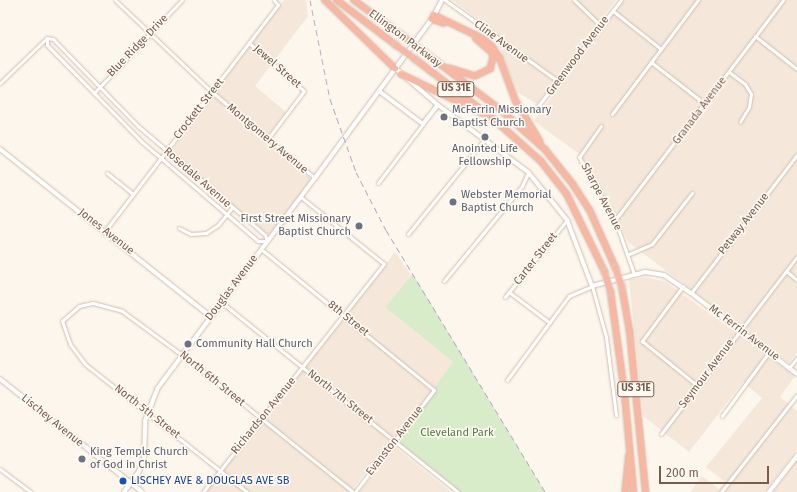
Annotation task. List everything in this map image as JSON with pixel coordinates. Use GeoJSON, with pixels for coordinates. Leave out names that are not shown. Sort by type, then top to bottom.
{"type":"FeatureCollection","features":[{"type":"Feature","properties":{"kind":"highway"},"geometry":{"type":"LineString","coordinates":[[325,0],[395,68]]}},
{"type":"Feature","properties":{"kind":"highway","name":"Ellington Parkway"},"geometry":{"type":"LineString","coordinates":[[337,0],[495,120],[530,150],[553,175],[567,194],[590,236],[612,292],[629,433],[634,492]]}},
{"type":"Feature","properties":{"kind":"highway","name":"Ellington Parkway"},"geometry":{"type":"LineString","coordinates":[[354,0],[511,119],[545,150],[573,184],[590,210],[616,268],[622,286],[630,331],[646,492]]}},
{"type":"Feature","properties":{"kind":"highway"},"geometry":{"type":"LineString","coordinates":[[432,58],[458,73],[475,76],[486,72],[493,58],[492,53],[481,41],[433,17]]}},
{"type":"Feature","properties":{"kind":"highway"},"geometry":{"type":"LineString","coordinates":[[433,17],[482,38],[492,46],[500,58],[516,101],[545,150]]}},
{"type":"Feature","properties":{"kind":"highway"},"geometry":{"type":"LineString","coordinates":[[401,74],[495,120]]}},
{"type":"Feature","properties":{"kind":"highway"},"geometry":{"type":"LineString","coordinates":[[625,492],[629,433]]}},
{"type":"Feature","properties":{"kind":"highway"},"geometry":{"type":"LineString","coordinates":[[644,466],[649,492]]}},
{"type":"Feature","properties":{"kind":"street","name":"Montgomery Avenue"},"geometry":{"type":"LineString","coordinates":[[115,0],[212,92],[315,178]]}},
{"type":"Feature","properties":{"kind":"street","name":"Blue Ridge Drive"},"geometry":{"type":"LineString","coordinates":[[94,93],[182,0]]}},
{"type":"Feature","properties":{"kind":"street","name":"Crockett Street"},"geometry":{"type":"LineString","coordinates":[[105,231],[278,6],[274,0]]}},
{"type":"Feature","properties":{"kind":"street","name":"Douglas Avenue"},"geometry":{"type":"LineString","coordinates":[[124,492],[131,483],[144,458],[147,411],[157,389],[261,248],[301,197],[444,0]]}},
{"type":"Feature","properties":{"kind":"street","name":"Cline Avenue"},"geometry":{"type":"LineString","coordinates":[[444,0],[559,82]]}},
{"type":"Feature","properties":{"kind":"street"},"geometry":{"type":"LineString","coordinates":[[574,0],[602,26]]}},
{"type":"Feature","properties":{"kind":"street","name":"Greenwood Avenue"},"geometry":{"type":"LineString","coordinates":[[534,111],[559,82],[621,0]]}},
{"type":"Feature","properties":{"kind":"street"},"geometry":{"type":"LineString","coordinates":[[612,114],[698,0]]}},
{"type":"Feature","properties":{"kind":"street","name":"Granada Avenue"},"geometry":{"type":"LineString","coordinates":[[615,220],[783,0]]}},
{"type":"Feature","properties":{"kind":"street"},"geometry":{"type":"LineString","coordinates":[[613,11],[661,49]]}},
{"type":"Feature","properties":{"kind":"street"},"geometry":{"type":"LineString","coordinates":[[755,36],[797,69]]}},
{"type":"Feature","properties":{"kind":"street"},"geometry":{"type":"LineString","coordinates":[[0,83],[47,38]]}},
{"type":"Feature","properties":{"kind":"street","name":"Rosedale Avenue"},"geometry":{"type":"LineString","coordinates":[[47,38],[53,39],[99,87],[166,151],[265,235],[267,241],[258,241],[161,157],[94,93],[47,45],[47,38]]}},
{"type":"Feature","properties":{"kind":"street","name":"Jewel Street"},"geometry":{"type":"LineString","coordinates":[[249,44],[304,91],[268,140]]}},
{"type":"Feature","properties":{"kind":"street"},"geometry":{"type":"LineString","coordinates":[[651,62],[705,104]]}},
{"type":"Feature","properties":{"kind":"street"},"geometry":{"type":"LineString","coordinates":[[395,68],[438,105],[528,172],[567,220],[592,286],[606,336],[616,415]]}},
{"type":"Feature","properties":{"kind":"street"},"geometry":{"type":"LineString","coordinates":[[729,72],[745,84],[751,94],[749,107],[740,122]]}},
{"type":"Feature","properties":{"kind":"street"},"geometry":{"type":"LineString","coordinates":[[379,91],[423,124]]}},
{"type":"Feature","properties":{"kind":"street"},"geometry":{"type":"LineString","coordinates":[[378,183],[438,105]]}},
{"type":"Feature","properties":{"kind":"street","name":"Sharpe Avenue"},"geometry":{"type":"LineString","coordinates":[[601,126],[579,157],[615,220],[629,254],[634,274]]}},
{"type":"Feature","properties":{"kind":"street"},"geometry":{"type":"LineString","coordinates":[[408,234],[484,140]]}},
{"type":"Feature","properties":{"kind":"street","name":"Jones Avenue"},"geometry":{"type":"LineString","coordinates":[[0,149],[210,316]]}},
{"type":"Feature","properties":{"kind":"street","name":"Petway Avenue"},"geometry":{"type":"LineString","coordinates":[[691,293],[797,155]]}},
{"type":"Feature","properties":{"kind":"street"},"geometry":{"type":"LineString","coordinates":[[444,281],[522,186],[528,172]]}},
{"type":"Feature","properties":{"kind":"street"},"geometry":{"type":"LineString","coordinates":[[108,173],[133,194]]}},
{"type":"Feature","properties":{"kind":"street"},"geometry":{"type":"LineString","coordinates":[[629,254],[652,244],[692,194]]}},
{"type":"Feature","properties":{"kind":"street","name":"Richardson Avenue"},"geometry":{"type":"LineString","coordinates":[[203,492],[384,264],[301,197]]}},
{"type":"Feature","properties":{"kind":"street"},"geometry":{"type":"LineString","coordinates":[[180,228],[190,234],[206,233],[232,208]]}},
{"type":"Feature","properties":{"kind":"street","name":"Carter Street"},"geometry":{"type":"LineString","coordinates":[[505,297],[567,220]]}},
{"type":"Feature","properties":{"kind":"street","name":"8th Street"},"geometry":{"type":"LineString","coordinates":[[261,248],[434,390]]}},
{"type":"Feature","properties":{"kind":"street","name":"Seymour Avenue"},"geometry":{"type":"LineString","coordinates":[[661,434],[797,257]]}},
{"type":"Feature","properties":{"kind":"street","name":"Mc Ferrin Avenue"},"geometry":{"type":"LineString","coordinates":[[592,286],[634,274],[654,272],[683,286],[797,374]]}},
{"type":"Feature","properties":{"kind":"street"},"geometry":{"type":"LineString","coordinates":[[786,272],[797,280]]}},
{"type":"Feature","properties":{"kind":"street"},"geometry":{"type":"LineString","coordinates":[[507,380],[569,296],[592,286]]}},
{"type":"Feature","properties":{"kind":"street"},"geometry":{"type":"LineString","coordinates":[[683,286],[642,341],[698,386]]}},
{"type":"Feature","properties":{"kind":"street"},"geometry":{"type":"LineString","coordinates":[[509,292],[550,323]]}},
{"type":"Feature","properties":{"kind":"street","name":"North 7th Street"},"geometry":{"type":"LineString","coordinates":[[221,302],[302,368],[396,440],[458,492]]}},
{"type":"Feature","properties":{"kind":"street","name":"North 6th Street"},"geometry":{"type":"LineString","coordinates":[[62,321],[79,306],[93,303],[107,305],[122,311],[182,354],[354,492]]}},
{"type":"Feature","properties":{"kind":"street","name":"North 5th Street"},"geometry":{"type":"LineString","coordinates":[[62,321],[70,344],[85,364],[147,411],[247,492]]}},
{"type":"Feature","properties":{"kind":"street"},"geometry":{"type":"LineString","coordinates":[[722,416],[769,352]]}},
{"type":"Feature","properties":{"kind":"street"},"geometry":{"type":"LineString","coordinates":[[789,368],[797,358]]}},
{"type":"Feature","properties":{"kind":"street","name":"Lischey Avenue"},"geometry":{"type":"LineString","coordinates":[[0,378],[142,492]]}},
{"type":"Feature","properties":{"kind":"street","name":"Evanston Avenue"},"geometry":{"type":"LineString","coordinates":[[354,492],[434,390]]}},
{"type":"Feature","properties":{"kind":"street"},"geometry":{"type":"LineString","coordinates":[[721,492],[797,396]]}},
{"type":"Feature","properties":{"kind":"street"},"geometry":{"type":"LineString","coordinates":[[769,492],[797,456]]}},
{"type":"Feature","properties":{"kind":"street"},"geometry":{"type":"LineString","coordinates":[[0,470],[30,492]]}},
{"type":"Feature","properties":{"kind":"shaded area"},"geometry":{"type":"Polygon","coordinates":[[[284,0],[306,0],[308,16],[255,86],[286,112],[267,137],[215,92],[284,0]]]}},
{"type":"Feature","properties":{"kind":"shaded area"},"geometry":{"type":"Polygon","coordinates":[[[452,0],[616,0],[537,104],[517,92],[492,29],[452,0]]]}},
{"type":"Feature","properties":{"kind":"shaded area"},"geometry":{"type":"Polygon","coordinates":[[[623,0],[797,0],[797,353],[789,363],[628,242],[611,205],[578,153],[534,121],[623,0]]]}},
{"type":"Feature","properties":{"kind":"shaded area"},"geometry":{"type":"Polygon","coordinates":[[[213,96],[309,177],[310,181],[271,233],[266,234],[170,153],[213,96]]]}},
{"type":"Feature","properties":{"kind":"shaded area"},"geometry":{"type":"Polygon","coordinates":[[[395,252],[412,276],[385,307],[453,362],[436,386],[350,492],[206,492],[395,252]]]}},
{"type":"Feature","properties":{"kind":"shaded area"},"geometry":{"type":"Polygon","coordinates":[[[645,277],[666,282],[795,376],[780,397],[797,411],[797,450],[765,492],[690,492],[702,476],[719,489],[725,482],[706,467],[762,398],[743,382],[689,452],[643,416],[629,280],[645,277]]]}},
{"type":"Feature","properties":{"kind":"shaded area"},"geometry":{"type":"Polygon","coordinates":[[[395,447],[451,492],[359,492],[395,447]]]}},
{"type":"Feature","properties":{"kind":"shaded area"},"geometry":{"type":"Polygon","coordinates":[[[797,460],[797,492],[773,492],[797,460]]]}},
{"type":"Feature","properties":{"kind":"green space","name":"Cleveland Park"},"geometry":{"type":"Polygon","coordinates":[[[413,274],[545,492],[458,492],[396,440],[453,362],[385,307],[413,274]]]}},
{"type":"Feature","properties":{"kind":"railway"},"geometry":{"type":"LineString","coordinates":[[310,0],[330,99],[356,172],[386,230],[545,492]]}},
{"type":"Feature","properties":{"kind":"place","name":"McFerrin Missionary Baptist Church"},"geometry":{"type":"Point","coordinates":[444,117]}},
{"type":"Feature","properties":{"kind":"place","name":"Anointed Life Fellowship"},"geometry":{"type":"Point","coordinates":[485,137]}},
{"type":"Feature","properties":{"kind":"place","name":"Webster Memorial Baptist Church"},"geometry":{"type":"Point","coordinates":[453,202]}},
{"type":"Feature","properties":{"kind":"place","name":"First Street Missionary Baptist Church"},"geometry":{"type":"Point","coordinates":[359,226]}},
{"type":"Feature","properties":{"kind":"place","name":"Community Hall Church"},"geometry":{"type":"Point","coordinates":[188,344]}},
{"type":"Feature","properties":{"kind":"place","name":"King Temple Church of God in Christ"},"geometry":{"type":"Point","coordinates":[82,459]}},
{"type":"Feature","properties":{"kind":"place","name":"LISCHEY AVE & DOUGLAS AVE SB"},"geometry":{"type":"Point","coordinates":[123,481]}}]}
